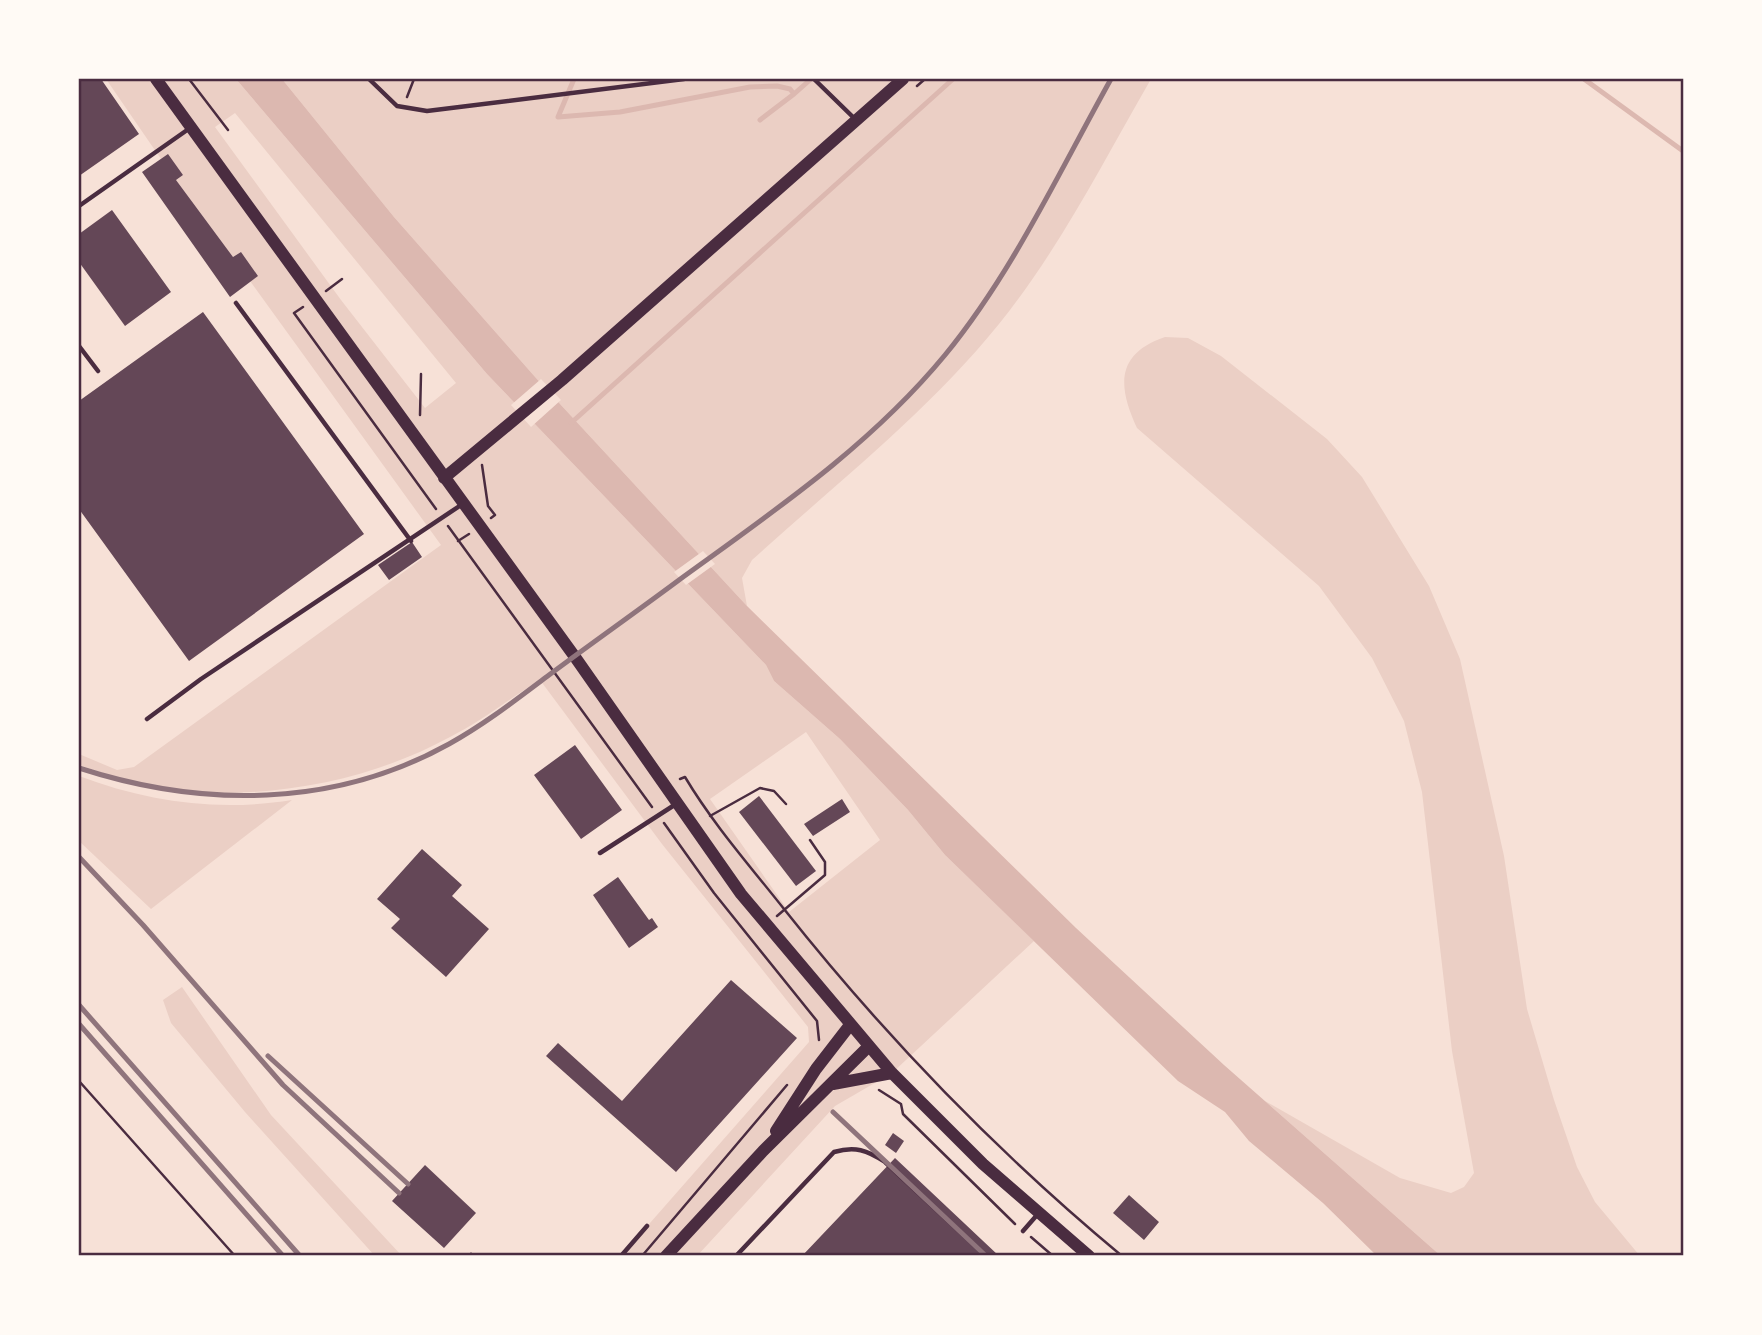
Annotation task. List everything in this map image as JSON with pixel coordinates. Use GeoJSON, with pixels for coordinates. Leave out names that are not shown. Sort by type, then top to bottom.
{"type":"FeatureCollection","features":[{"type":"Feature","properties":{"kind":"street"},"geometry":{"type":"LineString","coordinates":[[156,79],[463,504],[692,828],[766,924],[892,1073],[957,1139],[1038,1214],[1089,1256]]}},
{"type":"Feature","properties":{"kind":"street"},"geometry":{"type":"LineString","coordinates":[[444,478],[562,380],[903,79]]}},
{"type":"Feature","properties":{"kind":"street"},"geometry":{"type":"LineString","coordinates":[[763,1151],[816,1069],[850,1025]]}},
{"type":"Feature","properties":{"kind":"street"},"geometry":{"type":"LineString","coordinates":[[666,1256],[763,1151],[869,1047]]}},
{"type":"Feature","properties":{"kind":"street"},"geometry":{"type":"LineString","coordinates":[[832,1084],[892,1073]]}},
{"type":"Feature","properties":{"kind":"lane"},"geometry":{"type":"LineString","coordinates":[[369,79],[378,90],[403,107],[427,111],[684,79]]}},
{"type":"Feature","properties":{"kind":"lane"},"geometry":{"type":"LineString","coordinates":[[816,81],[856,119]]}},
{"type":"Feature","properties":{"kind":"lane"},"geometry":{"type":"LineString","coordinates":[[79,206],[191,127]]}},
{"type":"Feature","properties":{"kind":"lane"},"geometry":{"type":"LineString","coordinates":[[236,303],[411,541]]}},
{"type":"Feature","properties":{"kind":"lane"},"geometry":{"type":"LineString","coordinates":[[79,346],[98,371]]}},
{"type":"Feature","properties":{"kind":"lane"},"geometry":{"type":"LineString","coordinates":[[147,719],[201,679],[463,504]]}},
{"type":"Feature","properties":{"kind":"lane"},"geometry":{"type":"LineString","coordinates":[[600,853],[676,804]]}},
{"type":"Feature","properties":{"kind":"lane"},"geometry":{"type":"LineString","coordinates":[[736,1256],[834,1152],[849,1148],[866,1150],[885,1161],[986,1256]]}},
{"type":"Feature","properties":{"kind":"lane"},"geometry":{"type":"LineString","coordinates":[[1023,1231],[1038,1214]]}},
{"type":"Feature","properties":{"kind":"lane"},"geometry":{"type":"LineString","coordinates":[[621,1256],[647,1226]]}},
{"type":"Feature","properties":{"kind":"path"},"geometry":{"type":"LineString","coordinates":[[189,79],[228,130]]}},
{"type":"Feature","properties":{"kind":"path"},"geometry":{"type":"LineString","coordinates":[[403,107],[414,79]]}},
{"type":"Feature","properties":{"kind":"path"},"geometry":{"type":"LineString","coordinates":[[315,299],[342,279]]}},
{"type":"Feature","properties":{"kind":"path"},"geometry":{"type":"LineString","coordinates":[[294,313],[714,893],[817,1021],[820,1030],[817,1047]]}},
{"type":"Feature","properties":{"kind":"path"},"geometry":{"type":"LineString","coordinates":[[420,415],[421,374]]}},
{"type":"Feature","properties":{"kind":"path"},"geometry":{"type":"LineString","coordinates":[[490,458],[482,465],[488,506],[495,515]]}},
{"type":"Feature","properties":{"kind":"path"},"geometry":{"type":"LineString","coordinates":[[663,785],[685,778],[710,816],[836,973],[949,1094],[1050,1194],[1122,1256]]}},
{"type":"Feature","properties":{"kind":"path"},"geometry":{"type":"LineString","coordinates":[[692,828],[760,788],[774,791],[786,804]]}},
{"type":"Feature","properties":{"kind":"path"},"geometry":{"type":"LineString","coordinates":[[766,924],[825,875],[825,862],[810,840]]}},
{"type":"Feature","properties":{"kind":"path"},"geometry":{"type":"LineString","coordinates":[[79,1081],[235,1256]]}},
{"type":"Feature","properties":{"kind":"path"},"geometry":{"type":"LineString","coordinates":[[642,1256],[789,1083]]}},
{"type":"Feature","properties":{"kind":"path"},"geometry":{"type":"LineString","coordinates":[[869,1088],[889,1094],[901,1104],[904,1114],[1023,1231],[1053,1256]]}},
{"type":"Feature","properties":{"kind":"shaded area"},"geometry":{"type":"Polygon","coordinates":[[[106,79],[236,79],[487,374],[766,665],[774,681],[840,739],[908,810],[945,855],[1034,941],[892,1073],[835,1106],[697,1256],[621,1256],[809,1042],[808,1027],[662,844],[540,680],[473,724],[418,753],[386,766],[318,784],[248,792],[177,791],[139,784],[79,765],[79,754],[117,770],[134,767],[441,545],[250,281],[258,276],[241,252],[233,257],[176,180],[183,175],[168,155],[161,159],[106,79]],[[235,113],[215,127],[341,300],[425,408],[456,383],[235,113]],[[806,732],[710,799],[789,912],[880,840],[806,732]]]}},
{"type":"Feature","properties":{"kind":"shaded area"},"geometry":{"type":"Polygon","coordinates":[[[236,79],[282,79],[394,217],[536,378],[747,606],[1076,928],[1224,1065],[1441,1256],[1377,1256],[1323,1203],[1249,1141],[1225,1112],[1178,1081],[945,855],[908,810],[840,739],[774,681],[766,665],[487,374],[236,79]]]}},
{"type":"Feature","properties":{"kind":"shaded area"},"geometry":{"type":"Polygon","coordinates":[[[282,79],[1151,79],[1067,226],[1010,310],[952,378],[920,410],[752,560],[742,578],[747,606],[536,378],[394,217],[282,79]]]}},
{"type":"Feature","properties":{"kind":"shaded area"},"geometry":{"type":"Polygon","coordinates":[[[1165,337],[1188,338],[1221,356],[1327,439],[1362,477],[1429,586],[1460,659],[1504,856],[1527,1009],[1554,1100],[1577,1167],[1595,1202],[1640,1256],[1441,1256],[1265,1101],[1400,1178],[1451,1193],[1464,1187],[1474,1173],[1452,1051],[1422,792],[1404,721],[1372,658],[1319,586],[1137,428],[1126,399],[1125,374],[1129,362],[1137,353],[1165,337]]]}},
{"type":"Feature","properties":{"kind":"shaded area"},"geometry":{"type":"Polygon","coordinates":[[[79,776],[157,798],[210,805],[292,800],[151,909],[79,841],[79,776]]]}},
{"type":"Feature","properties":{"kind":"shaded area"},"geometry":{"type":"Polygon","coordinates":[[[182,987],[271,1115],[402,1256],[375,1256],[245,1112],[171,1023],[163,1000],[182,987]]]}},
{"type":"Feature","properties":{"kind":"pier"},"geometry":{"type":"Polygon","coordinates":[[[541,379],[561,400],[531,427],[511,405],[541,379]]]}},
{"type":"Feature","properties":{"kind":"pier"},"geometry":{"type":"Polygon","coordinates":[[[703,551],[715,564],[686,585],[674,572],[703,551]]]}},
{"type":"Feature","properties":{"kind":"building"},"geometry":{"type":"Polygon","coordinates":[[[79,79],[101,79],[139,134],[79,176],[79,79]]]}},
{"type":"Feature","properties":{"kind":"building"},"geometry":{"type":"Polygon","coordinates":[[[168,154],[183,175],[176,180],[233,257],[241,252],[258,276],[230,297],[142,172],[168,154]]]}},
{"type":"Feature","properties":{"kind":"building"},"geometry":{"type":"Polygon","coordinates":[[[112,210],[171,292],[125,326],[79,262],[79,234],[112,210]]]}},
{"type":"Feature","properties":{"kind":"building"},"geometry":{"type":"Polygon","coordinates":[[[203,312],[364,534],[189,661],[79,509],[79,401],[203,312]]]}},
{"type":"Feature","properties":{"kind":"building"},"geometry":{"type":"Polygon","coordinates":[[[412,542],[422,557],[389,580],[378,565],[412,542]]]}},
{"type":"Feature","properties":{"kind":"building"},"geometry":{"type":"Polygon","coordinates":[[[575,745],[622,810],[581,839],[534,775],[575,745]]]}},
{"type":"Feature","properties":{"kind":"building"},"geometry":{"type":"Polygon","coordinates":[[[759,796],[816,871],[796,886],[739,812],[759,796]]]}},
{"type":"Feature","properties":{"kind":"building"},"geometry":{"type":"Polygon","coordinates":[[[842,799],[850,812],[813,836],[804,824],[842,799]]]}},
{"type":"Feature","properties":{"kind":"building"},"geometry":{"type":"Polygon","coordinates":[[[422,849],[462,885],[452,896],[489,929],[446,977],[391,928],[400,919],[377,899],[422,849]]]}},
{"type":"Feature","properties":{"kind":"building"},"geometry":{"type":"Polygon","coordinates":[[[618,877],[649,920],[652,918],[658,927],[629,948],[593,895],[618,877]]]}},
{"type":"Feature","properties":{"kind":"building"},"geometry":{"type":"Polygon","coordinates":[[[731,980],[797,1038],[676,1172],[546,1056],[558,1043],[622,1101],[731,980]]]}},
{"type":"Feature","properties":{"kind":"building"},"geometry":{"type":"Polygon","coordinates":[[[893,1133],[904,1141],[896,1153],[885,1145],[893,1133]]]}},
{"type":"Feature","properties":{"kind":"building"},"geometry":{"type":"Polygon","coordinates":[[[895,1158],[999,1256],[802,1256],[895,1158]]]}},
{"type":"Feature","properties":{"kind":"building"},"geometry":{"type":"Polygon","coordinates":[[[425,1165],[476,1213],[444,1248],[392,1201],[425,1165]]]}},
{"type":"Feature","properties":{"kind":"building"},"geometry":{"type":"Polygon","coordinates":[[[1129,1195],[1159,1222],[1144,1240],[1113,1213],[1129,1195]]]}},
{"type":"Feature","properties":{"kind":"waterway"},"geometry":{"type":"LineString","coordinates":[[574,79],[558,117],[620,112],[750,87],[777,86],[790,89],[794,94],[760,120]]}},
{"type":"Feature","properties":{"kind":"waterway"},"geometry":{"type":"LineString","coordinates":[[794,94],[811,79]]}},
{"type":"Feature","properties":{"kind":"waterway"},"geometry":{"type":"LineString","coordinates":[[571,423],[953,79]]}},
{"type":"Feature","properties":{"kind":"waterway"},"geometry":{"type":"LineString","coordinates":[[1584,79],[1683,151]]}},
{"type":"Feature","properties":{"kind":"railway"},"geometry":{"type":"LineString","coordinates":[[79,768],[125,781],[220,795],[267,795],[314,790],[360,780],[405,765],[449,744],[488,720],[820,476],[916,388],[970,323],[1014,256],[1111,79]]}},
{"type":"Feature","properties":{"kind":"railway"},"geometry":{"type":"LineString","coordinates":[[79,857],[143,925],[283,1085],[399,1193]]}},
{"type":"Feature","properties":{"kind":"railway"},"geometry":{"type":"LineString","coordinates":[[79,1005],[300,1256]]}},
{"type":"Feature","properties":{"kind":"railway"},"geometry":{"type":"LineString","coordinates":[[79,1024],[283,1256]]}},
{"type":"Feature","properties":{"kind":"railway"},"geometry":{"type":"LineString","coordinates":[[268,1056],[408,1184]]}},
{"type":"Feature","properties":{"kind":"railway"},"geometry":{"type":"LineString","coordinates":[[833,1112],[986,1256]]}}]}
